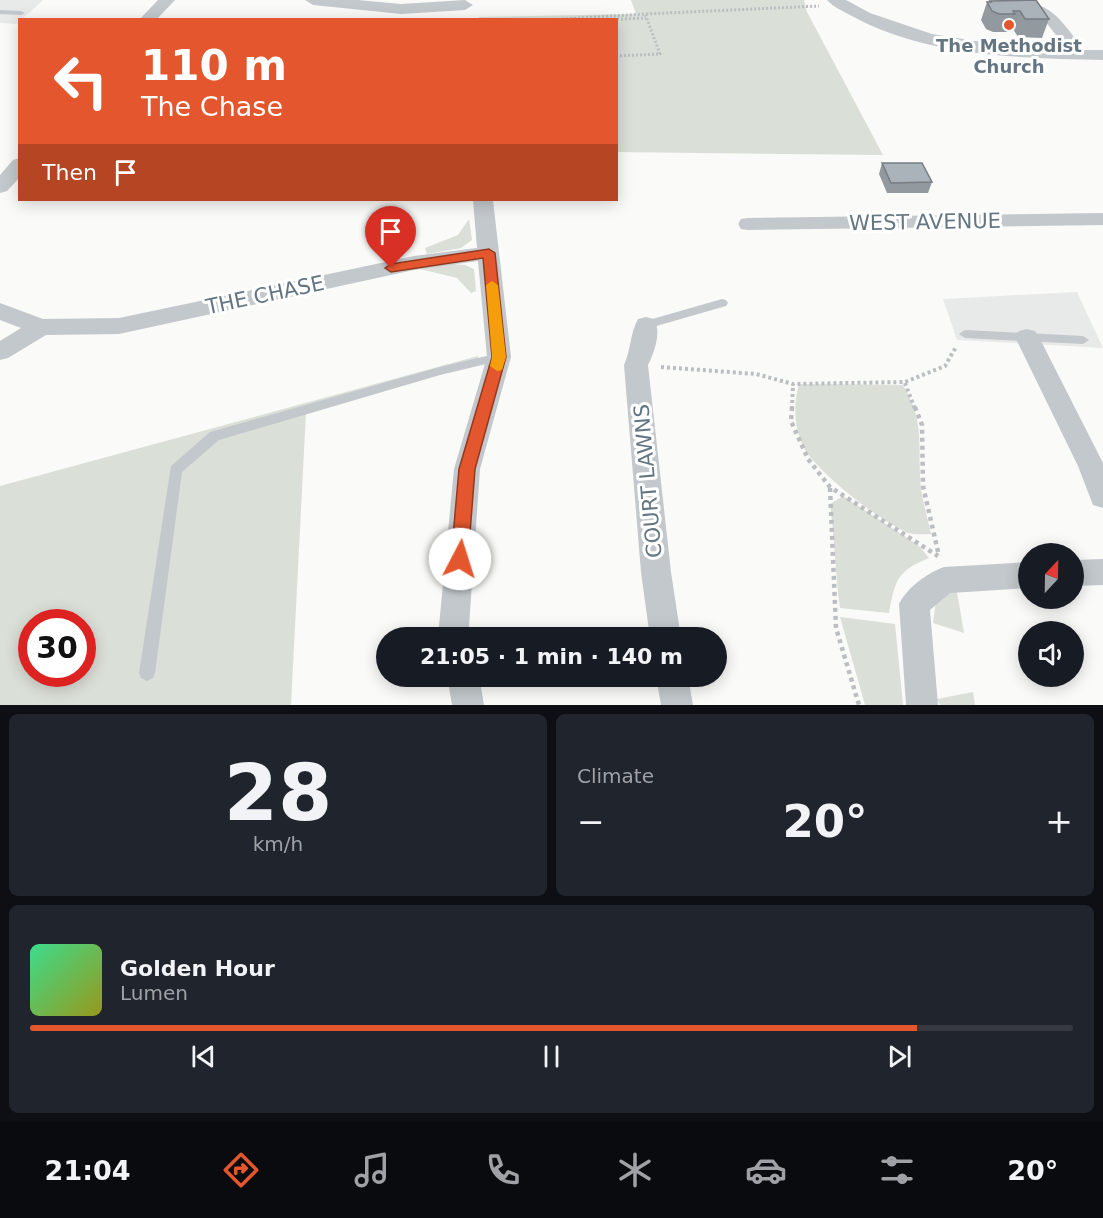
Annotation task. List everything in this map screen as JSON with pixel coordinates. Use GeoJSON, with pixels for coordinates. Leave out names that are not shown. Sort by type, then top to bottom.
{"type":"FeatureCollection","features":[{"type":"Feature","properties":{"kind":"street"},"geometry":{"type":"LineString","coordinates":[[149,18],[167,0]]}},
{"type":"Feature","properties":{"kind":"street"},"geometry":{"type":"LineString","coordinates":[[313,0],[401,9],[465,8]]}},
{"type":"Feature","properties":{"kind":"street"},"geometry":{"type":"LineString","coordinates":[[1017,0],[1051,18],[1079,54]]}},
{"type":"Feature","properties":{"kind":"street"},"geometry":{"type":"LineString","coordinates":[[838,2],[881,23],[951,43],[1020,53],[1103,55]]}},
{"type":"Feature","properties":{"kind":"street"},"geometry":{"type":"LineString","coordinates":[[0,187],[18,166]]}},
{"type":"Feature","properties":{"kind":"street"},"geometry":{"type":"LineString","coordinates":[[454,627],[467,469],[499,357],[483,201]]}},
{"type":"Feature","properties":{"kind":"street","name":"WEST AVENUE"},"geometry":{"type":"LineString","coordinates":[[748,224],[1103,219]]}},
{"type":"Feature","properties":{"kind":"street","name":"THE CHASE"},"geometry":{"type":"LineString","coordinates":[[0,311],[41,327],[119,326],[414,263],[489,253]]}},
{"type":"Feature","properties":{"kind":"street","name":"COURT LAWNS"},"geometry":{"type":"LineString","coordinates":[[646,325],[642,352],[636,365],[656,572],[664,627]]}},
{"type":"Feature","properties":{"kind":"street"},"geometry":{"type":"LineString","coordinates":[[0,352],[41,327]]}},
{"type":"Feature","properties":{"kind":"street"},"geometry":{"type":"LineString","coordinates":[[1027,337],[1091,466],[1103,497]]}},
{"type":"Feature","properties":{"kind":"street"},"geometry":{"type":"LineString","coordinates":[[922,705],[914,604],[942,568],[1018,574]]}},
{"type":"Feature","properties":{"kind":"street"},"geometry":{"type":"LineString","coordinates":[[1084,573],[1103,572]]}},
{"type":"Feature","properties":{"kind":"street"},"geometry":{"type":"LineString","coordinates":[[465,687],[468,705]]}},
{"type":"Feature","properties":{"kind":"street"},"geometry":{"type":"LineString","coordinates":[[674,687],[677,705]]}},
{"type":"Feature","properties":{"kind":"lane"},"geometry":{"type":"LineString","coordinates":[[0,12],[21,13]]}},
{"type":"Feature","properties":{"kind":"lane"},"geometry":{"type":"LineString","coordinates":[[646,325],[722,303]]}},
{"type":"Feature","properties":{"kind":"lane"},"geometry":{"type":"LineString","coordinates":[[965,334],[1083,340]]}},
{"type":"Feature","properties":{"kind":"lane"},"geometry":{"type":"LineString","coordinates":[[147,673],[176,470],[215,436],[440,371],[499,357]]}},
{"type":"Feature","properties":{"kind":"path"},"geometry":{"type":"LineString","coordinates":[[618,18],[838,2]]}},
{"type":"Feature","properties":{"kind":"path"},"geometry":{"type":"LineString","coordinates":[[598,18],[646,16]]}},
{"type":"Feature","properties":{"kind":"path"},"geometry":{"type":"LineString","coordinates":[[618,56],[660,54],[646,16]]}},
{"type":"Feature","properties":{"kind":"path"},"geometry":{"type":"LineString","coordinates":[[636,365],[756,374],[793,384],[905,382],[945,366],[965,334]]}},
{"type":"Feature","properties":{"kind":"path"},"geometry":{"type":"LineString","coordinates":[[905,382],[922,424],[923,486],[942,568]]}},
{"type":"Feature","properties":{"kind":"path"},"geometry":{"type":"LineString","coordinates":[[793,384],[791,421],[808,459],[830,487],[942,568]]}},
{"type":"Feature","properties":{"kind":"path"},"geometry":{"type":"LineString","coordinates":[[830,487],[837,628],[859,705]]}},
{"type":"Feature","properties":{"kind":"shaded area"},"geometry":{"type":"Polygon","coordinates":[[[0,0],[43,0],[23,18],[18,18],[17,24],[0,23],[0,0]]]}},
{"type":"Feature","properties":{"kind":"shaded area"},"geometry":{"type":"Polygon","coordinates":[[[631,0],[804,0],[807,12],[883,155],[618,152],[618,18],[479,18],[636,14],[631,0]]]}},
{"type":"Feature","properties":{"kind":"shaded area"},"geometry":{"type":"Polygon","coordinates":[[[469,219],[472,240],[461,248],[427,254],[425,248],[458,235],[469,219]]]}},
{"type":"Feature","properties":{"kind":"shaded area"},"geometry":{"type":"Polygon","coordinates":[[[465,265],[474,269],[476,291],[471,293],[457,278],[419,267],[465,265]]]}},
{"type":"Feature","properties":{"kind":"shaded area"},"geometry":{"type":"Polygon","coordinates":[[[1077,292],[1103,348],[957,340],[943,299],[1077,292]]]}},
{"type":"Feature","properties":{"kind":"shaded area"},"geometry":{"type":"Polygon","coordinates":[[[478,356],[478,364],[306,412],[291,705],[0,705],[0,486],[478,356]]]}},
{"type":"Feature","properties":{"kind":"shaded area"},"geometry":{"type":"Polygon","coordinates":[[[799,384],[903,385],[918,423],[921,488],[931,534],[908,533],[896,527],[851,496],[812,459],[804,448],[796,424],[795,408],[799,384]]]}},
{"type":"Feature","properties":{"kind":"shaded area"},"geometry":{"type":"Polygon","coordinates":[[[843,496],[918,545],[929,558],[910,567],[899,578],[893,592],[889,613],[840,608],[830,504],[843,496]]]}},
{"type":"Feature","properties":{"kind":"shaded area"},"geometry":{"type":"Polygon","coordinates":[[[946,589],[957,592],[964,633],[933,623],[936,600],[946,589]]]}},
{"type":"Feature","properties":{"kind":"shaded area"},"geometry":{"type":"Polygon","coordinates":[[[840,617],[895,624],[903,705],[865,705],[840,617]]]}},
{"type":"Feature","properties":{"kind":"shaded area"},"geometry":{"type":"Polygon","coordinates":[[[973,692],[975,705],[940,705],[937,699],[973,692]]]}},
{"type":"Feature","properties":{"kind":"building"},"geometry":{"type":"Polygon","coordinates":[[[1036,0],[1049,19],[1025,19],[1020,11],[1013,11],[1015,14],[999,14],[992,11],[987,2],[990,1],[1036,0]]]}},
{"type":"Feature","properties":{"kind":"building"},"geometry":{"type":"Polygon","coordinates":[[[882,163],[922,163],[932,182],[891,183],[882,163]]]}},
{"type":"Feature","properties":{"kind":"slow traffic"},"geometry":{"type":"LineString","coordinates":[[492,285],[499,357],[497,366]]}},
{"type":"Feature","properties":{"kind":"place","name":"The Methodist Church"},"geometry":{"type":"Point","coordinates":[1009,25]}},
{"type":"Feature","properties":{"kind":"route"},"geometry":{"type":"LineString","coordinates":[[391,268],[489,253],[499,357],[467,469],[460,559]]}}]}
